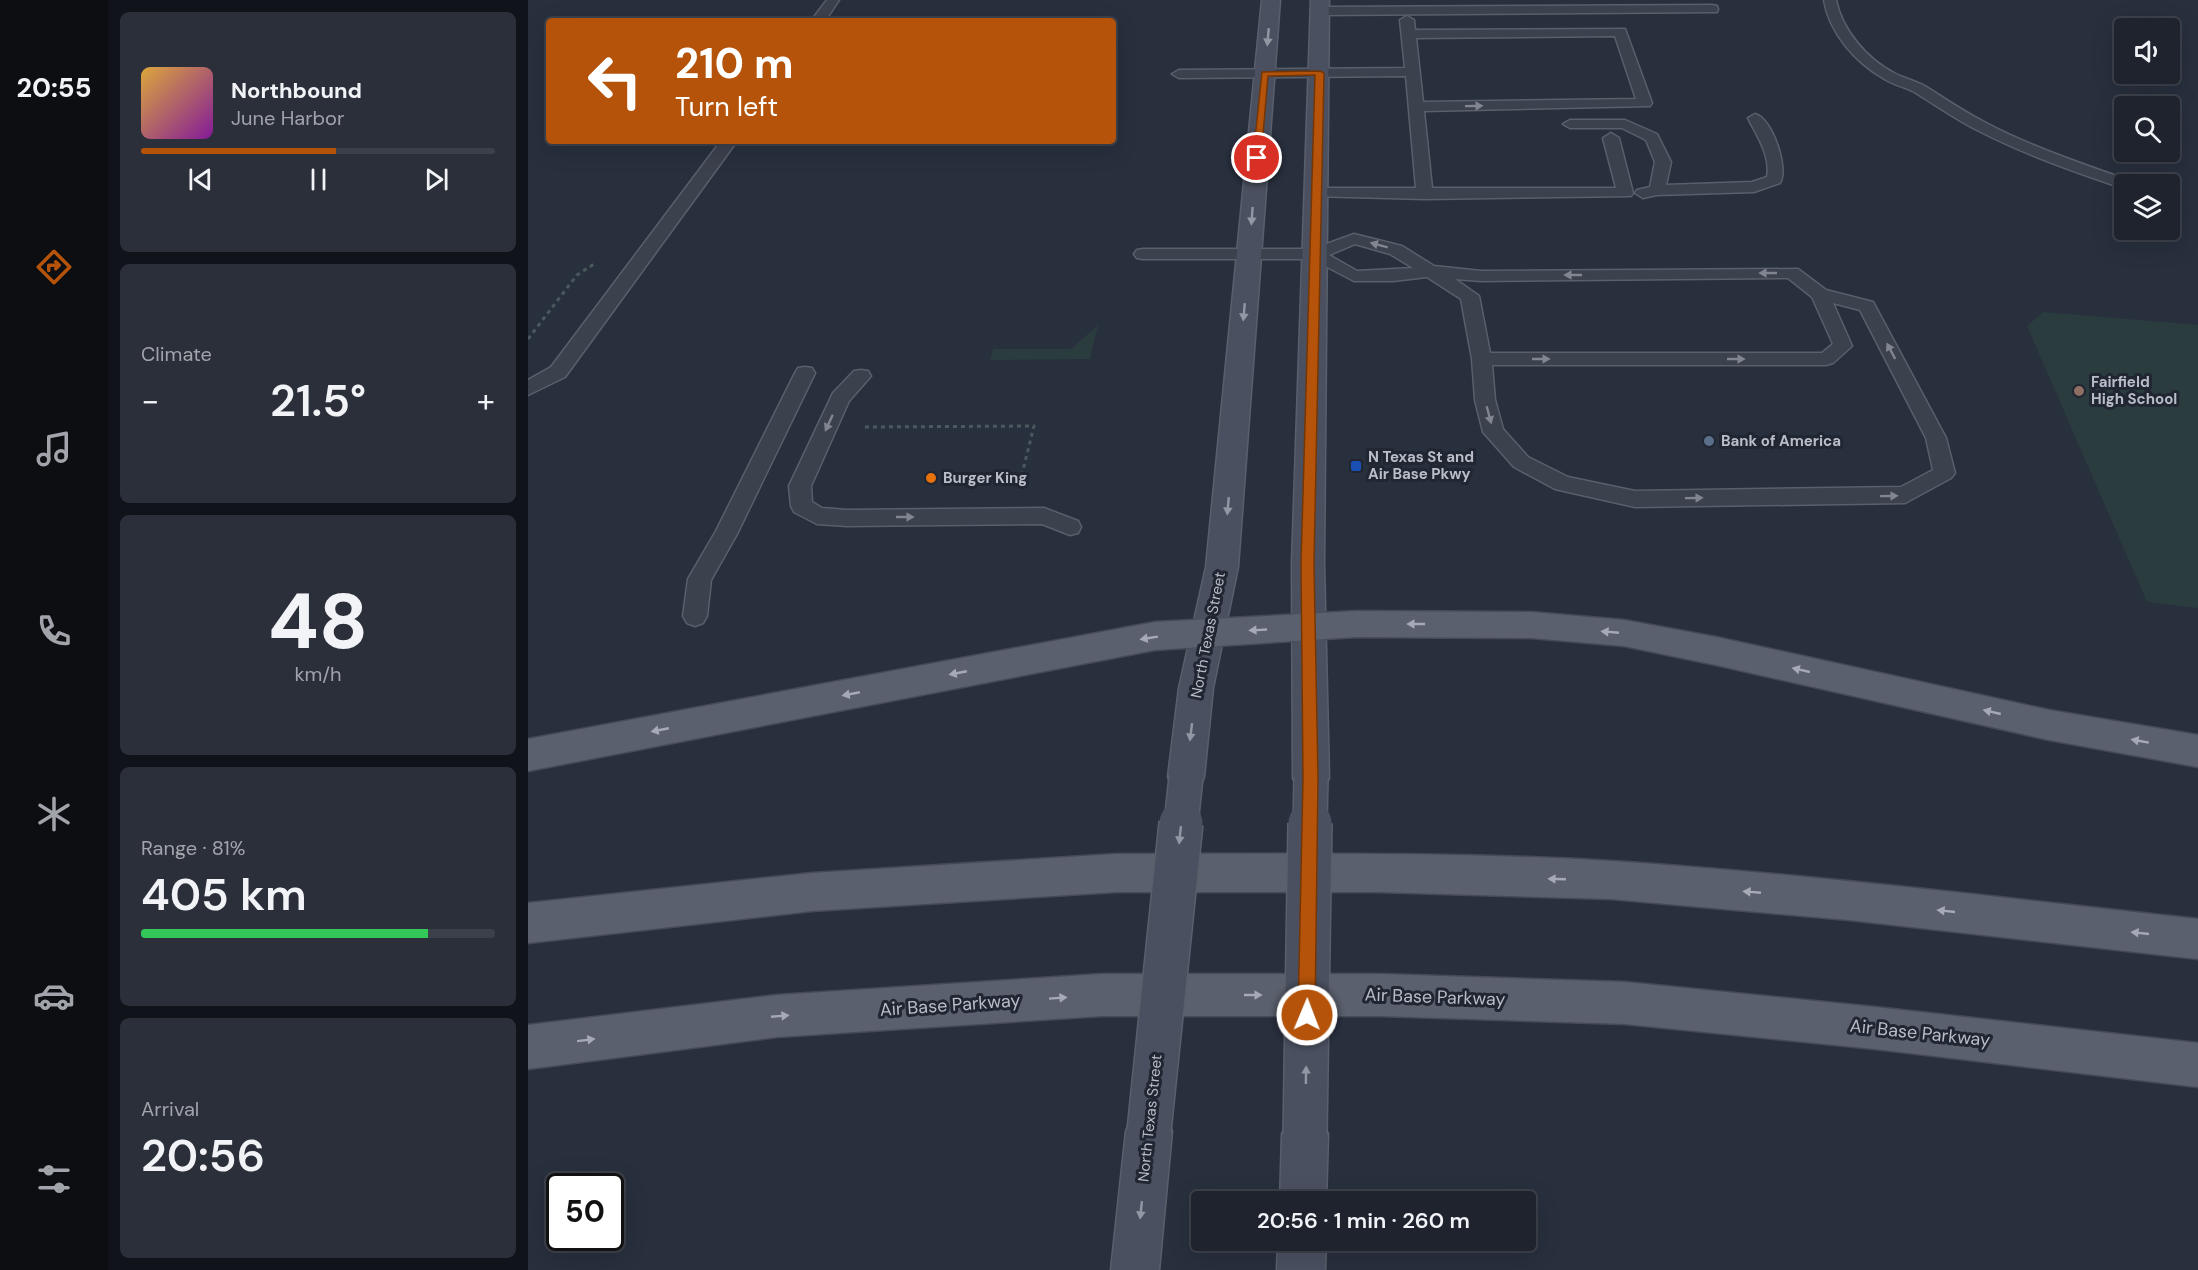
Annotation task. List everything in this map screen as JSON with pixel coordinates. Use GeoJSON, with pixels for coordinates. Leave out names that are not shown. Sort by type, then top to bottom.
{"type":"FeatureCollection","features":[{"type":"Feature","properties":{"kind":"main road","name":"North Texas Street"},"geometry":{"type":"LineString","coordinates":[[1135,1270],[1196,688],[1222,567],[1271,0]]}},
{"type":"Feature","properties":{"kind":"main road"},"geometry":{"type":"LineString","coordinates":[[1303,1191],[1311,778],[1308,551],[1320,6]]}},
{"type":"Feature","properties":{"kind":"main road"},"geometry":{"type":"LineString","coordinates":[[528,755],[1155,636],[1357,624],[1531,625],[1624,633],[1716,651],[2049,725],[2198,750]]}},
{"type":"Feature","properties":{"kind":"main road"},"geometry":{"type":"LineString","coordinates":[[528,923],[812,892],[1116,873],[1379,873],[1611,880],[1850,901],[2198,939]]}},
{"type":"Feature","properties":{"kind":"main road","name":"Air Base Parkway"},"geometry":{"type":"LineString","coordinates":[[528,1047],[777,1016],[1090,996],[1380,995],[1625,1003],[1875,1028],[2198,1065]]}},
{"type":"Feature","properties":{"kind":"main road"},"geometry":{"type":"LineString","coordinates":[[1301,1270],[1302,1251]]}},
{"type":"Feature","properties":{"kind":"lane"},"geometry":{"type":"LineString","coordinates":[[820,18],[833,0]]}},
{"type":"Feature","properties":{"kind":"lane"},"geometry":{"type":"LineString","coordinates":[[1830,0],[1830,11],[1843,32],[1864,55],[1888,75],[1918,88],[1962,117],[2013,142],[2114,180]]}},
{"type":"Feature","properties":{"kind":"lane"},"geometry":{"type":"LineString","coordinates":[[1320,6],[1712,9]]}},
{"type":"Feature","properties":{"kind":"lane"},"geometry":{"type":"LineString","coordinates":[[1406,6],[1425,194]]}},
{"type":"Feature","properties":{"kind":"lane"},"geometry":{"type":"LineString","coordinates":[[1409,34],[1620,32],[1646,103],[1416,106]]}},
{"type":"Feature","properties":{"kind":"lane"},"geometry":{"type":"LineString","coordinates":[[1179,74],[1412,72]]}},
{"type":"Feature","properties":{"kind":"lane"},"geometry":{"type":"LineString","coordinates":[[1317,193],[1648,193],[1657,190],[1754,187],[1774,180],[1777,171],[1774,158],[1755,118]]}},
{"type":"Feature","properties":{"kind":"lane"},"geometry":{"type":"LineString","coordinates":[[1570,124],[1625,124],[1652,137],[1663,162],[1657,190]]}},
{"type":"Feature","properties":{"kind":"lane"},"geometry":{"type":"LineString","coordinates":[[1611,138],[1625,193]]}},
{"type":"Feature","properties":{"kind":"lane"},"geometry":{"type":"LineString","coordinates":[[528,388],[558,372],[727,144]]}},
{"type":"Feature","properties":{"kind":"lane"},"geometry":{"type":"LineString","coordinates":[[1143,254],[1315,254],[1354,238],[1396,250],[1431,271],[1470,296],[1482,359],[1485,400],[1493,432],[1521,462],[1563,484],[1635,499],[1905,495],[1944,473],[1936,438],[1867,306],[1820,294],[1792,273],[1481,276],[1431,271],[1393,276],[1354,276],[1315,254]]}},
{"type":"Feature","properties":{"kind":"lane"},"geometry":{"type":"LineString","coordinates":[[1482,359],[1826,359],[1843,345],[1820,294]]}},
{"type":"Feature","properties":{"kind":"lane"},"geometry":{"type":"LineString","coordinates":[[695,616],[700,579],[726,534],[805,373]]}},
{"type":"Feature","properties":{"kind":"lane"},"geometry":{"type":"LineString","coordinates":[[861,375],[840,398],[800,486],[802,506],[817,516],[847,518],[1044,516],[1070,527]]}},
{"type":"Feature","properties":{"kind":"path"},"geometry":{"type":"LineString","coordinates":[[856,427],[1034,426],[1020,483]]}},
{"type":"Feature","properties":{"kind":"shaded area"},"geometry":{"type":"Polygon","coordinates":[[[2043,312],[2198,325],[2198,608],[2147,602],[2027,326],[2043,312]]]}},
{"type":"Feature","properties":{"kind":"shaded area"},"geometry":{"type":"Polygon","coordinates":[[[1098,325],[1090,359],[990,360],[993,349],[1071,349],[1098,325]]]}},
{"type":"Feature","properties":{"kind":"place","name":"Fairfield High School"},"geometry":{"type":"Point","coordinates":[2079,391]}},
{"type":"Feature","properties":{"kind":"place","name":"Bank of America"},"geometry":{"type":"Point","coordinates":[1709,441]}},
{"type":"Feature","properties":{"kind":"place","name":"N Texas St and Air Base Pkwy"},"geometry":{"type":"Point","coordinates":[1356,466]}},
{"type":"Feature","properties":{"kind":"place","name":"Burger King"},"geometry":{"type":"Point","coordinates":[931,478]}},
{"type":"Feature","properties":{"kind":"route"},"geometry":{"type":"LineString","coordinates":[[1257,158],[1264,74],[1320,73],[1308,563],[1311,778],[1307,1015]]}}]}
